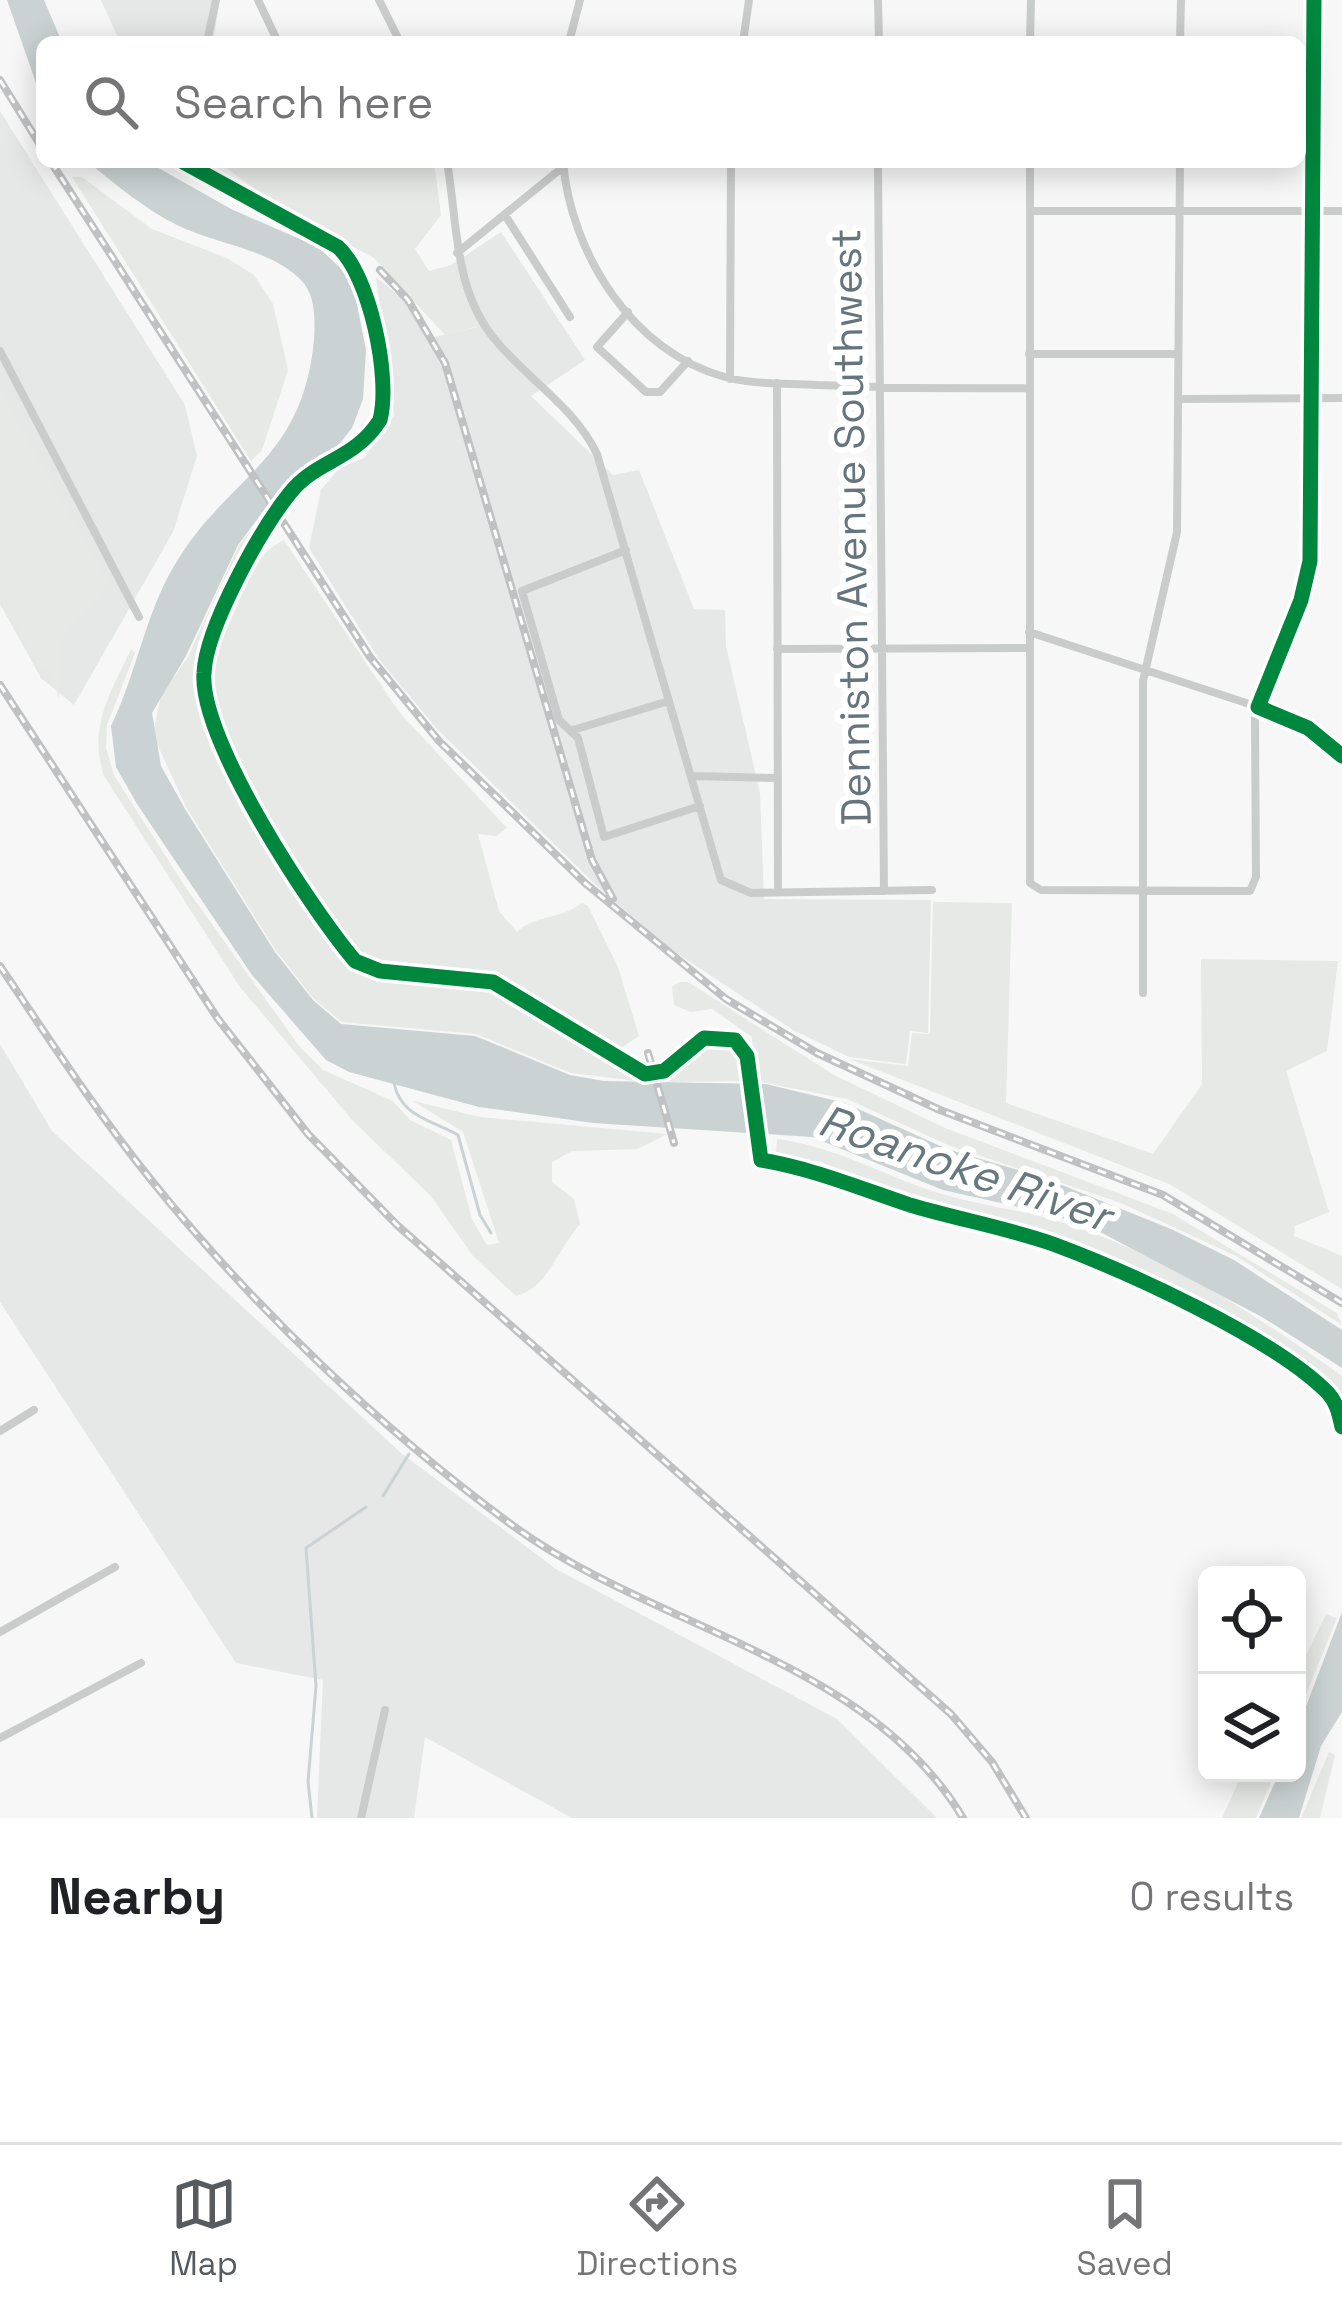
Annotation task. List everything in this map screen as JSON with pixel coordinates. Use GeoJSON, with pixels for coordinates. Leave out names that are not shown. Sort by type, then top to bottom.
{"type":"FeatureCollection","features":[{"type":"Feature","properties":{"kind":"street"},"geometry":{"type":"LineString","coordinates":[[208,36],[216,0]]}},
{"type":"Feature","properties":{"kind":"street"},"geometry":{"type":"LineString","coordinates":[[258,0],[275,36]]}},
{"type":"Feature","properties":{"kind":"street"},"geometry":{"type":"LineString","coordinates":[[379,0],[397,36]]}},
{"type":"Feature","properties":{"kind":"street"},"geometry":{"type":"LineString","coordinates":[[571,36],[580,0]]}},
{"type":"Feature","properties":{"kind":"street"},"geometry":{"type":"LineString","coordinates":[[744,36],[749,0]]}},
{"type":"Feature","properties":{"kind":"street"},"geometry":{"type":"LineString","coordinates":[[878,0],[878,36]]}},
{"type":"Feature","properties":{"kind":"street"},"geometry":{"type":"LineString","coordinates":[[1030,36],[1031,0]]}},
{"type":"Feature","properties":{"kind":"street"},"geometry":{"type":"LineString","coordinates":[[1180,36],[1181,0]]}},
{"type":"Feature","properties":{"kind":"street"},"geometry":{"type":"LineString","coordinates":[[1030,168],[1032,886],[1041,890],[1250,891],[1255,886],[1258,707],[1306,584],[1313,398],[1314,0]]}},
{"type":"Feature","properties":{"kind":"street"},"geometry":{"type":"LineString","coordinates":[[448,168],[457,253],[489,332],[590,438],[725,885],[737,891],[778,892],[932,890]]}},
{"type":"Feature","properties":{"kind":"street"},"geometry":{"type":"LineString","coordinates":[[457,253],[560,168]]}},
{"type":"Feature","properties":{"kind":"street"},"geometry":{"type":"LineString","coordinates":[[564,168],[581,243],[628,312],[688,362],[730,379],[777,383],[1029,388]]}},
{"type":"Feature","properties":{"kind":"street"},"geometry":{"type":"LineString","coordinates":[[730,168],[730,379]]}},
{"type":"Feature","properties":{"kind":"street","name":"Denniston Avenue Southwest"},"geometry":{"type":"LineString","coordinates":[[878,168],[884,891]]}},
{"type":"Feature","properties":{"kind":"street"},"geometry":{"type":"LineString","coordinates":[[1143,993],[1144,671],[1176,543],[1180,168]]}},
{"type":"Feature","properties":{"kind":"street"},"geometry":{"type":"LineString","coordinates":[[1030,211],[1342,211]]}},
{"type":"Feature","properties":{"kind":"street"},"geometry":{"type":"LineString","coordinates":[[505,215],[570,317]]}},
{"type":"Feature","properties":{"kind":"street"},"geometry":{"type":"LineString","coordinates":[[628,312],[597,347],[646,392],[660,392],[688,362]]}},
{"type":"Feature","properties":{"kind":"street"},"geometry":{"type":"LineString","coordinates":[[0,351],[139,616]]}},
{"type":"Feature","properties":{"kind":"street"},"geometry":{"type":"LineString","coordinates":[[1029,354],[1178,354]]}},
{"type":"Feature","properties":{"kind":"street"},"geometry":{"type":"LineString","coordinates":[[777,383],[778,892]]}},
{"type":"Feature","properties":{"kind":"street"},"geometry":{"type":"LineString","coordinates":[[1178,399],[1342,398]]}},
{"type":"Feature","properties":{"kind":"street"},"geometry":{"type":"LineString","coordinates":[[626,550],[522,591],[559,720],[578,738],[604,837],[700,806]]}},
{"type":"Feature","properties":{"kind":"street"},"geometry":{"type":"LineString","coordinates":[[1030,632],[1258,707],[1308,728],[1342,756]]}},
{"type":"Feature","properties":{"kind":"street"},"geometry":{"type":"LineString","coordinates":[[777,649],[1030,648]]}},
{"type":"Feature","properties":{"kind":"street"},"geometry":{"type":"LineString","coordinates":[[571,730],[669,701]]}},
{"type":"Feature","properties":{"kind":"street"},"geometry":{"type":"LineString","coordinates":[[691,776],[778,778]]}},
{"type":"Feature","properties":{"kind":"street"},"geometry":{"type":"LineString","coordinates":[[0,1431],[34,1410]]}},
{"type":"Feature","properties":{"kind":"street"},"geometry":{"type":"LineString","coordinates":[[0,1632],[115,1567]]}},
{"type":"Feature","properties":{"kind":"street"},"geometry":{"type":"LineString","coordinates":[[0,1737],[141,1663]]}},
{"type":"Feature","properties":{"kind":"street"},"geometry":{"type":"LineString","coordinates":[[361,1818],[385,1710]]}},
{"type":"Feature","properties":{"kind":"shaded area"},"geometry":{"type":"Polygon","coordinates":[[[101,0],[220,0],[214,36],[117,36],[101,0]]]}},
{"type":"Feature","properties":{"kind":"shaded area"},"geometry":{"type":"Polygon","coordinates":[[[0,111],[185,405],[197,456],[173,532],[74,705],[41,678],[0,604],[0,111]]]}},
{"type":"Feature","properties":{"kind":"shaded area"},"geometry":{"type":"Polygon","coordinates":[[[226,168],[435,168],[441,215],[415,249],[429,271],[451,265],[478,326],[445,335],[374,258],[276,204],[226,168]]]}},
{"type":"Feature","properties":{"kind":"shaded area"},"geometry":{"type":"Polygon","coordinates":[[[72,177],[82,177],[152,229],[227,258],[254,275],[273,304],[288,370],[262,450],[251,461],[72,177]]]}},
{"type":"Feature","properties":{"kind":"shaded area"},"geometry":{"type":"Polygon","coordinates":[[[501,232],[585,360],[531,396],[613,475],[639,470],[694,609],[725,610],[726,646],[760,793],[764,899],[931,900],[928,1033],[910,1031],[906,1064],[849,1057],[793,1030],[672,950],[598,887],[437,729],[379,659],[309,548],[321,490],[339,468],[364,458],[394,415],[376,277],[405,301],[430,338],[477,327],[451,265],[501,232]]]}},
{"type":"Feature","properties":{"kind":"shaded area"},"geometry":{"type":"Polygon","coordinates":[[[0,390],[109,584],[67,627],[59,656],[59,698],[52,674],[39,668],[0,597],[0,390]]]}},
{"type":"Feature","properties":{"kind":"shaded area"},"geometry":{"type":"Polygon","coordinates":[[[269,508],[227,584],[197,663],[195,682],[233,790],[349,968],[370,979],[493,990],[644,1076],[644,1082],[571,1073],[476,1034],[342,1022],[314,999],[276,951],[186,807],[153,735],[161,696],[188,657],[239,545],[269,508]]]}},
{"type":"Feature","properties":{"kind":"shaded area"},"geometry":{"type":"Polygon","coordinates":[[[284,540],[399,712],[507,828],[496,836],[478,834],[499,911],[517,932],[582,903],[588,906],[618,967],[639,1036],[617,1051],[503,975],[371,963],[348,942],[245,780],[216,712],[212,684],[221,644],[255,567],[284,540]]]}},
{"type":"Feature","properties":{"kind":"shaded area"},"geometry":{"type":"Polygon","coordinates":[[[131,649],[135,653],[107,725],[106,748],[114,775],[184,885],[299,1046],[323,1070],[393,1101],[410,1120],[451,1140],[472,1219],[487,1245],[499,1243],[463,1132],[413,1101],[480,1117],[667,1134],[638,1149],[572,1151],[552,1162],[552,1182],[574,1199],[580,1224],[545,1276],[527,1292],[516,1296],[473,1256],[430,1195],[353,1121],[240,987],[104,776],[100,726],[131,649]]]}},
{"type":"Feature","properties":{"kind":"shaded area"},"geometry":{"type":"Polygon","coordinates":[[[933,902],[1012,903],[1006,1103],[1153,1154],[1202,1084],[1201,959],[1338,961],[1327,1051],[1286,1071],[1329,1212],[1295,1226],[1294,1236],[1342,1256],[1342,1289],[1169,1184],[849,1059],[908,1066],[912,1033],[930,1034],[933,902]]]}},
{"type":"Feature","properties":{"kind":"shaded area"},"geometry":{"type":"Polygon","coordinates":[[[688,982],[834,1075],[945,1128],[1173,1214],[1337,1313],[1342,1325],[1236,1256],[1121,1203],[948,1145],[847,1099],[755,1081],[752,1037],[712,1009],[691,1012],[674,1005],[672,987],[688,982]]]}},
{"type":"Feature","properties":{"kind":"shaded area"},"geometry":{"type":"Polygon","coordinates":[[[724,1043],[743,1058],[744,1081],[661,1082],[696,1049],[724,1043]]]}},
{"type":"Feature","properties":{"kind":"shaded area"},"geometry":{"type":"Polygon","coordinates":[[[0,1044],[52,1131],[401,1453],[556,1569],[837,1719],[937,1818],[572,1818],[425,1737],[414,1818],[317,1818],[323,1680],[236,1663],[0,1302],[0,1044]]]}},
{"type":"Feature","properties":{"kind":"shaded area"},"geometry":{"type":"Polygon","coordinates":[[[777,1139],[820,1148],[942,1194],[1050,1219],[1165,1265],[1239,1307],[1342,1376],[1342,1407],[1292,1358],[1158,1282],[1042,1232],[821,1162],[776,1154],[777,1139]]]}},
{"type":"Feature","properties":{"kind":"shaded area"},"geometry":{"type":"Polygon","coordinates":[[[1326,1614],[1337,1618],[1306,1695],[1306,1655],[1326,1614]]]}},
{"type":"Feature","properties":{"kind":"shaded area"},"geometry":{"type":"Polygon","coordinates":[[[1329,1752],[1335,1755],[1320,1818],[1301,1818],[1329,1752]]]}},
{"type":"Feature","properties":{"kind":"shaded area"},"geometry":{"type":"Polygon","coordinates":[[[1238,1782],[1271,1782],[1256,1818],[1222,1818],[1238,1782]]]}},
{"type":"Feature","properties":{"kind":"water"},"geometry":{"type":"Polygon","coordinates":[[[7,0],[44,0],[59,36],[36,36],[36,83],[7,0]]]}},
{"type":"Feature","properties":{"kind":"water","name":"Roanoke River"},"geometry":{"type":"Polygon","coordinates":[[[96,168],[159,168],[231,209],[318,247],[352,279],[366,350],[363,399],[352,428],[332,453],[262,513],[238,545],[186,656],[152,713],[161,766],[185,809],[275,952],[313,1000],[341,1024],[475,1036],[570,1075],[604,1081],[766,1084],[845,1103],[947,1149],[1042,1177],[1171,1229],[1234,1260],[1342,1330],[1342,1368],[1262,1317],[1102,1233],[1051,1214],[943,1190],[812,1137],[593,1123],[479,1107],[349,1072],[326,1060],[252,975],[137,804],[116,767],[111,726],[155,604],[174,566],[195,535],[278,442],[295,415],[314,340],[312,301],[306,286],[288,269],[192,232],[131,196],[96,168]]]}},
{"type":"Feature","properties":{"kind":"water"},"geometry":{"type":"Polygon","coordinates":[[[1342,1612],[1342,1712],[1321,1746],[1299,1818],[1259,1818],[1275,1782],[1306,1782],[1306,1706],[1342,1612]]]}},
{"type":"Feature","properties":{"kind":"waterway"},"geometry":{"type":"LineString","coordinates":[[394,1083],[410,1110],[458,1135],[480,1215],[491,1233]]}},
{"type":"Feature","properties":{"kind":"waterway"},"geometry":{"type":"LineString","coordinates":[[383,1496],[409,1454]]}},
{"type":"Feature","properties":{"kind":"waterway"},"geometry":{"type":"LineString","coordinates":[[312,1818],[308,1782],[316,1686],[306,1548],[366,1507]]}},
{"type":"Feature","properties":{"kind":"railway"},"geometry":{"type":"LineString","coordinates":[[0,80],[36,138]]}},
{"type":"Feature","properties":{"kind":"railway"},"geometry":{"type":"LineString","coordinates":[[55,168],[370,657],[439,741],[585,883],[726,999],[817,1053],[940,1110],[1163,1195],[1342,1303]]}},
{"type":"Feature","properties":{"kind":"railway"},"geometry":{"type":"LineString","coordinates":[[380,270],[408,300],[445,363],[592,860],[613,899]]}},
{"type":"Feature","properties":{"kind":"railway"},"geometry":{"type":"LineString","coordinates":[[0,685],[218,1019],[308,1134],[397,1225],[951,1714],[992,1762],[1026,1818]]}},
{"type":"Feature","properties":{"kind":"railway"},"geometry":{"type":"LineString","coordinates":[[0,966],[152,1181],[276,1321],[367,1407],[463,1488],[568,1561],[755,1651],[872,1719],[922,1764],[963,1818]]}},
{"type":"Feature","properties":{"kind":"railway"},"geometry":{"type":"LineString","coordinates":[[648,1053],[674,1143]]}},
{"type":"Feature","properties":{"kind":"cycle path"},"geometry":{"type":"LineString","coordinates":[[1314,0],[1310,561],[1301,600],[1258,707],[1308,728],[1342,756]]}},
{"type":"Feature","properties":{"kind":"cycle path"},"geometry":{"type":"LineString","coordinates":[[194,168],[338,247],[360,280],[375,329],[383,379],[380,420],[359,444],[301,482],[278,509],[224,605],[204,673],[207,702],[238,779],[312,903],[355,961],[380,971],[493,982],[645,1074],[664,1071],[704,1038],[735,1040],[747,1056],[761,1160],[1036,1238],[1158,1289],[1237,1329],[1304,1372],[1331,1397],[1342,1427]]}}]}
